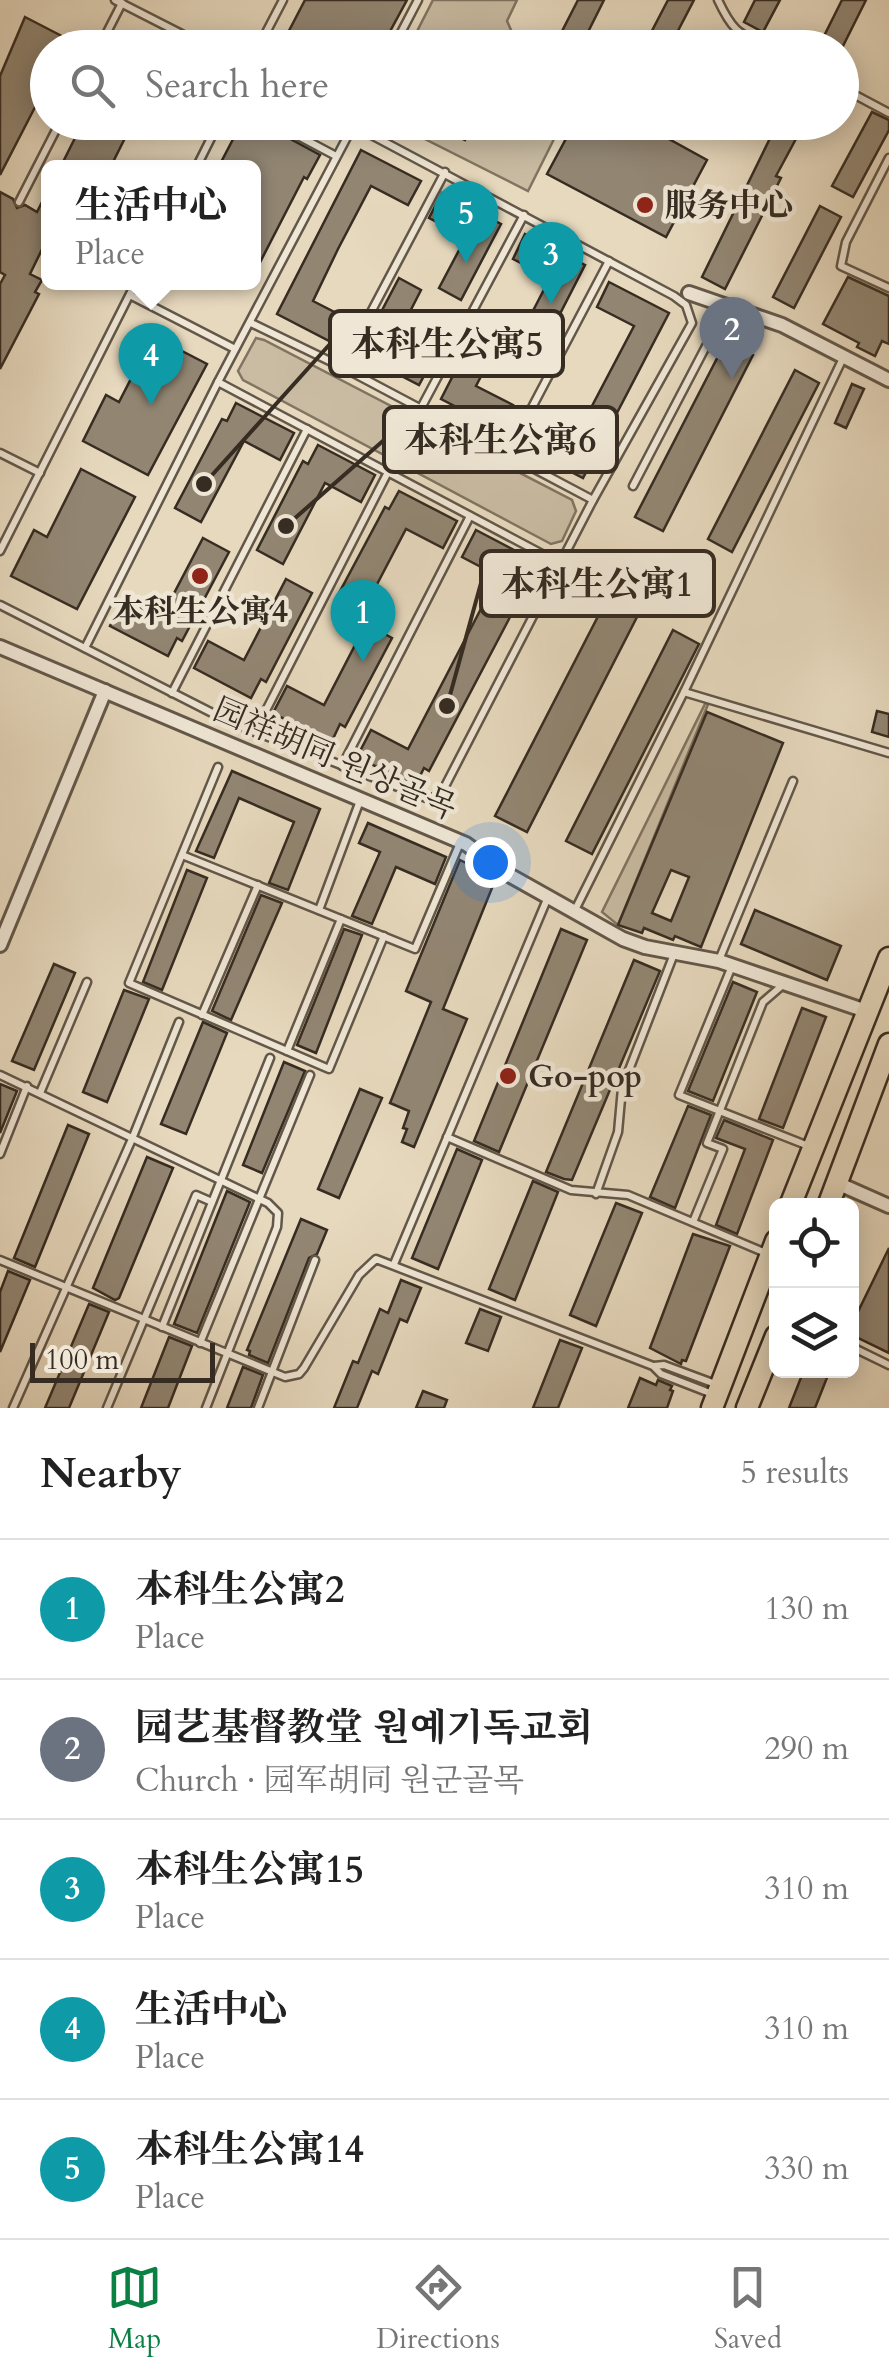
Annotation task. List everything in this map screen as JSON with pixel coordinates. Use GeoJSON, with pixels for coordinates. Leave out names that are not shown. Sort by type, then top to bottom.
{"type":"FeatureCollection","features":[{"type":"Feature","properties":{"kind":"main road"},"geometry":{"type":"LineString","coordinates":[[793,1198],[889,958]]}},
{"type":"Feature","properties":{"kind":"main road"},"geometry":{"type":"LineString","coordinates":[[831,1198],[889,1044]]}},
{"type":"Feature","properties":{"kind":"main road"},"geometry":{"type":"LineString","coordinates":[[717,1397],[769,1261]]}},
{"type":"Feature","properties":{"kind":"main road"},"geometry":{"type":"LineString","coordinates":[[747,1408],[769,1353]]}},
{"type":"Feature","properties":{"kind":"street"},"geometry":{"type":"LineString","coordinates":[[689,293],[782,325],[889,380]]}},
{"type":"Feature","properties":{"kind":"street","name":"园祥胡同 원상골목"},"geometry":{"type":"LineString","coordinates":[[0,647],[461,842],[622,939],[726,963],[866,1011]]}},
{"type":"Feature","properties":{"kind":"street"},"geometry":{"type":"LineString","coordinates":[[0,945],[104,690]]}},
{"type":"Feature","properties":{"kind":"street"},"geometry":{"type":"LineString","coordinates":[[837,1183],[889,1206]]}},
{"type":"Feature","properties":{"kind":"lane"},"geometry":{"type":"LineString","coordinates":[[267,30],[283,0]]}},
{"type":"Feature","properties":{"kind":"lane"},"geometry":{"type":"LineString","coordinates":[[403,30],[418,0]]}},
{"type":"Feature","properties":{"kind":"lane"},"geometry":{"type":"LineString","coordinates":[[718,0],[734,30]]}},
{"type":"Feature","properties":{"kind":"lane"},"geometry":{"type":"LineString","coordinates":[[722,10],[727,0]]}},
{"type":"Feature","properties":{"kind":"lane"},"geometry":{"type":"LineString","coordinates":[[106,30],[118,2],[173,30]]}},
{"type":"Feature","properties":{"kind":"lane"},"geometry":{"type":"LineString","coordinates":[[859,97],[889,113]]}},
{"type":"Feature","properties":{"kind":"lane"},"geometry":{"type":"LineString","coordinates":[[19,202],[51,140]]}},
{"type":"Feature","properties":{"kind":"lane"},"geometry":{"type":"LineString","coordinates":[[306,140],[336,156]]}},
{"type":"Feature","properties":{"kind":"lane"},"geometry":{"type":"LineString","coordinates":[[85,648],[344,140]]}},
{"type":"Feature","properties":{"kind":"lane"},"geometry":{"type":"LineString","coordinates":[[0,605],[255,732],[429,799],[441,794],[592,500],[692,323],[686,306],[674,296],[382,140]]}},
{"type":"Feature","properties":{"kind":"lane"},"geometry":{"type":"LineString","coordinates":[[889,158],[846,242],[841,266],[889,288]]}},
{"type":"Feature","properties":{"kind":"lane"},"geometry":{"type":"LineString","coordinates":[[342,367],[445,172]]}},
{"type":"Feature","properties":{"kind":"lane"},"geometry":{"type":"LineString","coordinates":[[421,408],[524,215]]}},
{"type":"Feature","properties":{"kind":"lane"},"geometry":{"type":"LineString","coordinates":[[508,454],[609,260]]}},
{"type":"Feature","properties":{"kind":"lane"},"geometry":{"type":"LineString","coordinates":[[0,550],[132,290]]}},
{"type":"Feature","properties":{"kind":"lane"},"geometry":{"type":"LineString","coordinates":[[129,295],[235,349]]}},
{"type":"Feature","properties":{"kind":"lane"},"geometry":{"type":"LineString","coordinates":[[633,486],[726,308]]}},
{"type":"Feature","properties":{"kind":"lane"},"geometry":{"type":"LineString","coordinates":[[251,323],[592,500]]}},
{"type":"Feature","properties":{"kind":"lane"},"geometry":{"type":"LineString","coordinates":[[574,912],[844,356]]}},
{"type":"Feature","properties":{"kind":"lane"},"geometry":{"type":"LineString","coordinates":[[218,382],[561,564]]}},
{"type":"Feature","properties":{"kind":"lane"},"geometry":{"type":"LineString","coordinates":[[172,693],[307,429]]}},
{"type":"Feature","properties":{"kind":"lane"},"geometry":{"type":"LineString","coordinates":[[0,453],[40,473]]}},
{"type":"Feature","properties":{"kind":"lane"},"geometry":{"type":"LineString","coordinates":[[255,732],[388,472]]}},
{"type":"Feature","properties":{"kind":"lane"},"geometry":{"type":"LineString","coordinates":[[342,766],[470,516]]}},
{"type":"Feature","properties":{"kind":"lane"},"geometry":{"type":"LineString","coordinates":[[684,692],[889,753]]}},
{"type":"Feature","properties":{"kind":"lane"},"geometry":{"type":"LineString","coordinates":[[218,767],[128,983],[329,1069],[384,936]]}},
{"type":"Feature","properties":{"kind":"lane"},"geometry":{"type":"LineString","coordinates":[[793,781],[678,1095],[812,1147]]}},
{"type":"Feature","properties":{"kind":"lane"},"geometry":{"type":"LineString","coordinates":[[319,910],[361,797]]}},
{"type":"Feature","properties":{"kind":"lane"},"geometry":{"type":"LineString","coordinates":[[182,854],[415,949],[461,842]]}},
{"type":"Feature","properties":{"kind":"lane"},"geometry":{"type":"LineString","coordinates":[[202,1015],[258,885]]}},
{"type":"Feature","properties":{"kind":"lane"},"geometry":{"type":"LineString","coordinates":[[394,1264],[548,897]]}},
{"type":"Feature","properties":{"kind":"lane"},"geometry":{"type":"LineString","coordinates":[[287,1051],[341,919]]}},
{"type":"Feature","properties":{"kind":"lane"},"geometry":{"type":"LineString","coordinates":[[596,1194],[618,1132],[622,1088],[674,952]]}},
{"type":"Feature","properties":{"kind":"lane"},"geometry":{"type":"LineString","coordinates":[[40,1093],[87,982]]}},
{"type":"Feature","properties":{"kind":"lane"},"geometry":{"type":"LineString","coordinates":[[693,1222],[723,1149],[707,1142],[719,1111],[763,1002],[786,983]]}},
{"type":"Feature","properties":{"kind":"lane"},"geometry":{"type":"LineString","coordinates":[[13,1408],[132,1139],[178,1022]]}},
{"type":"Feature","properties":{"kind":"lane"},"geometry":{"type":"LineString","coordinates":[[162,1327],[270,1058]]}},
{"type":"Feature","properties":{"kind":"lane"},"geometry":{"type":"LineString","coordinates":[[0,1075],[274,1208],[279,1219],[206,1408]]}},
{"type":"Feature","properties":{"kind":"lane"},"geometry":{"type":"LineString","coordinates":[[200,1343],[310,1075]]}},
{"type":"Feature","properties":{"kind":"lane"},"geometry":{"type":"LineString","coordinates":[[0,1154],[27,1086]]}},
{"type":"Feature","properties":{"kind":"lane"},"geometry":{"type":"LineString","coordinates":[[447,1138],[571,1190],[628,1195],[693,1222],[769,1246]]}},
{"type":"Feature","properties":{"kind":"lane"},"geometry":{"type":"LineString","coordinates":[[107,1408],[196,1195],[212,1202]]}},
{"type":"Feature","properties":{"kind":"lane"},"geometry":{"type":"LineString","coordinates":[[0,1260],[285,1377],[298,1374],[368,1264],[376,1259],[653,1366],[664,1365],[717,1397]]}},
{"type":"Feature","properties":{"kind":"lane"},"geometry":{"type":"LineString","coordinates":[[258,1408],[315,1260]]}},
{"type":"Feature","properties":{"kind":"lane"},"geometry":{"type":"LineString","coordinates":[[859,1350],[889,1365]]}},
{"type":"Feature","properties":{"kind":"shaded area"},"geometry":{"type":"Polygon","coordinates":[[[433,0],[517,0],[507,21],[511,30],[418,30],[433,0]]]}},
{"type":"Feature","properties":{"kind":"shaded area"},"geometry":{"type":"Polygon","coordinates":[[[427,140],[554,140],[528,191],[427,140]]]}},
{"type":"Feature","properties":{"kind":"shaded area"},"geometry":{"type":"Polygon","coordinates":[[[256,338],[572,500],[576,511],[562,541],[551,544],[243,380],[238,371],[256,338]]]}},
{"type":"Feature","properties":{"kind":"shaded area"},"geometry":{"type":"Polygon","coordinates":[[[709,702],[618,925],[602,912],[709,702]]]}},
{"type":"Feature","properties":{"kind":"building"},"geometry":{"type":"Polygon","coordinates":[[[305,0],[407,0],[391,30],[289,30],[305,0]]]}},
{"type":"Feature","properties":{"kind":"building"},"geometry":{"type":"Polygon","coordinates":[[[578,0],[604,0],[589,30],[563,30],[578,0]]]}},
{"type":"Feature","properties":{"kind":"building"},"geometry":{"type":"Polygon","coordinates":[[[668,0],[694,0],[678,30],[652,30],[668,0]]]}},
{"type":"Feature","properties":{"kind":"building"},"geometry":{"type":"Polygon","coordinates":[[[755,0],[780,0],[764,30],[744,22],[755,0]]]}},
{"type":"Feature","properties":{"kind":"building"},"geometry":{"type":"Polygon","coordinates":[[[842,0],[866,0],[851,30],[827,30],[842,0]]]}},
{"type":"Feature","properties":{"kind":"building"},"geometry":{"type":"Polygon","coordinates":[[[25,17],[50,30],[30,30],[30,117],[0,175],[0,76],[25,17]]]}},
{"type":"Feature","properties":{"kind":"building"},"geometry":{"type":"Polygon","coordinates":[[[872,112],[889,120],[889,130],[853,197],[832,186],[872,112]]]}},
{"type":"Feature","properties":{"kind":"building"},"geometry":{"type":"Polygon","coordinates":[[[74,140],[124,140],[114,160],[64,160],[74,140]]]}},
{"type":"Feature","properties":{"kind":"building"},"geometry":{"type":"Polygon","coordinates":[[[233,140],[292,140],[320,155],[307,179],[304,177],[261,260],[261,160],[222,160],[233,140]]]}},
{"type":"Feature","properties":{"kind":"building","name":"服务中心"},"geometry":{"type":"Polygon","coordinates":[[[565,140],[671,140],[707,160],[666,237],[547,174],[565,140]]]}},
{"type":"Feature","properties":{"kind":"building"},"geometry":{"type":"Polygon","coordinates":[[[769,140],[795,140],[776,176],[781,178],[725,289],[702,277],[769,140]]]}},
{"type":"Feature","properties":{"kind":"building"},"geometry":{"type":"Polygon","coordinates":[[[361,150],[421,181],[408,205],[371,186],[338,249],[313,301],[350,320],[337,345],[277,314],[361,150]]]}},
{"type":"Feature","properties":{"kind":"building"},"geometry":{"type":"Polygon","coordinates":[[[0,192],[13,199],[17,208],[25,205],[37,212],[41,204],[41,251],[30,274],[41,280],[35,292],[39,294],[0,369],[0,284],[5,275],[0,272],[0,192]]]}},
{"type":"Feature","properties":{"kind":"building"},"geometry":{"type":"Polygon","coordinates":[[[442,193],[501,224],[461,300],[439,288],[466,237],[429,218],[442,193]]]}},
{"type":"Feature","properties":{"kind":"building"},"geometry":{"type":"Polygon","coordinates":[[[820,206],[841,217],[794,308],[773,297],[820,206]]]}},
{"type":"Feature","properties":{"kind":"building"},"geometry":{"type":"Polygon","coordinates":[[[525,234],[585,265],[546,341],[523,330],[550,278],[513,259],[525,234]]]}},
{"type":"Feature","properties":{"kind":"building"},"geometry":{"type":"Polygon","coordinates":[[[848,277],[889,296],[889,344],[882,341],[875,356],[823,324],[848,277]]]}},
{"type":"Feature","properties":{"kind":"building"},"geometry":{"type":"Polygon","coordinates":[[[399,278],[421,290],[395,341],[432,361],[419,385],[359,354],[399,278]]]}},
{"type":"Feature","properties":{"kind":"building"},"geometry":{"type":"Polygon","coordinates":[[[609,282],[669,313],[583,478],[523,447],[536,423],[573,442],[634,326],[597,307],[609,282]]]}},
{"type":"Feature","properties":{"kind":"building"},"geometry":{"type":"Polygon","coordinates":[[[480,323],[503,334],[476,386],[513,405],[501,430],[441,399],[480,323]]]}},
{"type":"Feature","properties":{"kind":"building"},"geometry":{"type":"Polygon","coordinates":[[[153,336],[207,364],[148,475],[83,441],[106,395],[119,402],[153,336]]]}},
{"type":"Feature","properties":{"kind":"building"},"geometry":{"type":"Polygon","coordinates":[[[726,341],[753,355],[663,531],[635,517],[726,341]]]}},
{"type":"Feature","properties":{"kind":"building"},"geometry":{"type":"Polygon","coordinates":[[[795,370],[819,383],[732,552],[708,539],[795,370]]]}},
{"type":"Feature","properties":{"kind":"building"},"geometry":{"type":"Polygon","coordinates":[[[852,384],[864,389],[846,428],[835,423],[852,384]]]}},
{"type":"Feature","properties":{"kind":"building"},"geometry":{"type":"Polygon","coordinates":[[[236,403],[294,433],[280,460],[244,441],[201,522],[175,508],[222,419],[227,421],[236,403]]]}},
{"type":"Feature","properties":{"kind":"building"},"geometry":{"type":"Polygon","coordinates":[[[318,445],[375,475],[361,502],[325,483],[283,564],[257,550],[303,461],[308,464],[318,445]]]}},
{"type":"Feature","properties":{"kind":"building"},"geometry":{"type":"Polygon","coordinates":[[[81,469],[135,497],[77,609],[11,576],[34,530],[47,537],[81,469]]]}},
{"type":"Feature","properties":{"kind":"building"},"geometry":{"type":"Polygon","coordinates":[[[399,491],[457,521],[443,548],[406,529],[364,609],[338,595],[385,507],[389,509],[399,491]]]}},
{"type":"Feature","properties":{"kind":"building"},"geometry":{"type":"Polygon","coordinates":[[[476,530],[533,560],[524,579],[529,581],[429,771],[424,768],[415,786],[357,757],[371,730],[408,749],[498,576],[462,557],[476,530]]]}},
{"type":"Feature","properties":{"kind":"building","name":"本科生公寓4"},"geometry":{"type":"Polygon","coordinates":[[[203,538],[229,552],[182,641],[177,638],[168,656],[110,626],[124,599],[161,618],[203,538]]]}},
{"type":"Feature","properties":{"kind":"building"},"geometry":{"type":"Polygon","coordinates":[[[286,579],[312,593],[266,682],[261,679],[251,698],[194,668],[208,641],[244,660],[286,579]]]}},
{"type":"Feature","properties":{"kind":"building"},"geometry":{"type":"Polygon","coordinates":[[[608,597],[639,613],[527,832],[495,816],[608,597]]]}},
{"type":"Feature","properties":{"kind":"building"},"geometry":{"type":"Polygon","coordinates":[[[366,624],[392,638],[345,727],[340,724],[331,743],[273,713],[287,686],[324,705],[366,624]]]}},
{"type":"Feature","properties":{"kind":"building"},"geometry":{"type":"Polygon","coordinates":[[[673,630],[699,644],[592,854],[566,841],[673,630]]]}},
{"type":"Feature","properties":{"kind":"building"},"geometry":{"type":"Polygon","coordinates":[[[877,711],[889,714],[889,737],[872,732],[877,711]]]}},
{"type":"Feature","properties":{"kind":"building"},"geometry":{"type":"Polygon","coordinates":[[[707,712],[783,743],[701,947],[675,936],[673,940],[644,928],[642,933],[618,925],[707,712]],[[671,870],[652,913],[671,921],[689,877],[671,870]]]}},
{"type":"Feature","properties":{"kind":"building"},"geometry":{"type":"Polygon","coordinates":[[[232,771],[320,809],[288,890],[269,883],[294,822],[239,798],[214,858],[196,851],[232,771]]]}},
{"type":"Feature","properties":{"kind":"building"},"geometry":{"type":"Polygon","coordinates":[[[368,823],[446,857],[435,884],[396,867],[372,924],[352,916],[380,852],[359,843],[368,823]]]}},
{"type":"Feature","properties":{"kind":"building"},"geometry":{"type":"Polygon","coordinates":[[[460,860],[496,878],[443,1009],[467,1019],[414,1147],[402,1142],[409,1111],[390,1103],[431,1002],[406,991],[460,860]]]}},
{"type":"Feature","properties":{"kind":"building"},"geometry":{"type":"Polygon","coordinates":[[[187,870],[207,878],[162,990],[143,982],[187,870]]]}},
{"type":"Feature","properties":{"kind":"building"},"geometry":{"type":"Polygon","coordinates":[[[261,895],[282,903],[231,1020],[212,1011],[261,895]]]}},
{"type":"Feature","properties":{"kind":"building"},"geometry":{"type":"Polygon","coordinates":[[[755,910],[841,946],[827,980],[741,944],[755,910]]]}},
{"type":"Feature","properties":{"kind":"building"},"geometry":{"type":"Polygon","coordinates":[[[344,929],[362,935],[316,1053],[297,1045],[344,929]]]}},
{"type":"Feature","properties":{"kind":"building"},"geometry":{"type":"Polygon","coordinates":[[[561,929],[587,940],[499,1152],[474,1141],[561,929]]]}},
{"type":"Feature","properties":{"kind":"building"},"geometry":{"type":"Polygon","coordinates":[[[634,960],[660,971],[572,1180],[564,1179],[546,1172],[634,960]]]}},
{"type":"Feature","properties":{"kind":"building"},"geometry":{"type":"Polygon","coordinates":[[[54,964],[75,973],[34,1070],[12,1061],[54,964]]]}},
{"type":"Feature","properties":{"kind":"building"},"geometry":{"type":"Polygon","coordinates":[[[733,982],[757,992],[713,1101],[688,1091],[733,982]]]}},
{"type":"Feature","properties":{"kind":"building"},"geometry":{"type":"Polygon","coordinates":[[[124,990],[149,999],[107,1102],[83,1092],[124,990]]]}},
{"type":"Feature","properties":{"kind":"building"},"geometry":{"type":"Polygon","coordinates":[[[802,1008],[826,1017],[783,1128],[759,1119],[802,1008]]]}},
{"type":"Feature","properties":{"kind":"building"},"geometry":{"type":"Polygon","coordinates":[[[203,1022],[227,1033],[186,1134],[161,1124],[203,1022]]]}},
{"type":"Feature","properties":{"kind":"building"},"geometry":{"type":"Polygon","coordinates":[[[284,1062],[305,1071],[262,1173],[243,1165],[284,1062]]]}},
{"type":"Feature","properties":{"kind":"building"},"geometry":{"type":"Polygon","coordinates":[[[0,1084],[17,1091],[0,1133],[0,1084]]]}},
{"type":"Feature","properties":{"kind":"building"},"geometry":{"type":"Polygon","coordinates":[[[360,1089],[382,1098],[339,1198],[318,1189],[360,1089]]]}},
{"type":"Feature","properties":{"kind":"building"},"geometry":{"type":"Polygon","coordinates":[[[688,1106],[711,1115],[675,1208],[650,1197],[688,1106]]]}},
{"type":"Feature","properties":{"kind":"building"},"geometry":{"type":"Polygon","coordinates":[[[724,1120],[773,1140],[737,1234],[716,1225],[745,1149],[716,1138],[724,1120]]]}},
{"type":"Feature","properties":{"kind":"building"},"geometry":{"type":"Polygon","coordinates":[[[68,1125],[89,1134],[35,1267],[14,1258],[68,1125]]]}},
{"type":"Feature","properties":{"kind":"building"},"geometry":{"type":"Polygon","coordinates":[[[457,1149],[482,1160],[438,1269],[412,1258],[457,1149]]]}},
{"type":"Feature","properties":{"kind":"building"},"geometry":{"type":"Polygon","coordinates":[[[147,1157],[173,1168],[115,1300],[93,1288],[147,1157]]]}},
{"type":"Feature","properties":{"kind":"building"},"geometry":{"type":"Polygon","coordinates":[[[533,1181],[558,1192],[515,1300],[489,1289],[533,1181]]]}},
{"type":"Feature","properties":{"kind":"building"},"geometry":{"type":"Polygon","coordinates":[[[227,1191],[250,1202],[197,1333],[174,1324],[227,1191]]]}},
{"type":"Feature","properties":{"kind":"building"},"geometry":{"type":"Polygon","coordinates":[[[616,1203],[642,1213],[596,1326],[570,1315],[616,1203]]]}},
{"type":"Feature","properties":{"kind":"building"},"geometry":{"type":"Polygon","coordinates":[[[301,1219],[327,1230],[317,1254],[309,1258],[268,1363],[249,1355],[247,1350],[301,1219]]]}},
{"type":"Feature","properties":{"kind":"building"},"geometry":{"type":"Polygon","coordinates":[[[693,1234],[730,1246],[686,1361],[681,1364],[650,1348],[693,1234]]]}},
{"type":"Feature","properties":{"kind":"building"},"geometry":{"type":"Polygon","coordinates":[[[889,1248],[889,1353],[859,1338],[859,1310],[889,1248]]]}},
{"type":"Feature","properties":{"kind":"building"},"geometry":{"type":"Polygon","coordinates":[[[8,1271],[30,1280],[0,1352],[0,1292],[8,1271]]]}},
{"type":"Feature","properties":{"kind":"building"},"geometry":{"type":"Polygon","coordinates":[[[401,1280],[421,1288],[407,1322],[400,1319],[378,1374],[372,1371],[357,1408],[334,1408],[380,1309],[388,1313],[401,1280]]]}},
{"type":"Feature","properties":{"kind":"building"},"geometry":{"type":"Polygon","coordinates":[[[89,1304],[109,1312],[69,1408],[45,1408],[89,1304]]]}},
{"type":"Feature","properties":{"kind":"building"},"geometry":{"type":"Polygon","coordinates":[[[480,1309],[501,1317],[488,1351],[466,1343],[480,1309]]]}},
{"type":"Feature","properties":{"kind":"building"},"geometry":{"type":"Polygon","coordinates":[[[169,1337],[192,1346],[168,1408],[141,1408],[169,1337]]]}},
{"type":"Feature","properties":{"kind":"building"},"geometry":{"type":"Polygon","coordinates":[[[560,1340],[582,1348],[558,1408],[533,1408],[560,1340]]]}},
{"type":"Feature","properties":{"kind":"building"},"geometry":{"type":"Polygon","coordinates":[[[243,1367],[263,1375],[251,1408],[227,1408],[243,1367]]]}},
{"type":"Feature","properties":{"kind":"building"},"geometry":{"type":"Polygon","coordinates":[[[640,1378],[672,1386],[667,1408],[628,1408],[640,1378]]]}},
{"type":"Feature","properties":{"kind":"building"},"geometry":{"type":"Polygon","coordinates":[[[801,1378],[827,1378],[815,1408],[789,1408],[801,1378]]]}},
{"type":"Feature","properties":{"kind":"building"},"geometry":{"type":"Polygon","coordinates":[[[423,1391],[447,1400],[444,1408],[416,1408],[423,1391]]]}},
{"type":"Feature","properties":{"kind":"place","name":"服务中心"},"geometry":{"type":"Point","coordinates":[645,205]}},
{"type":"Feature","properties":{"kind":"place","name":"本科生公寓14"},"geometry":{"type":"Point","coordinates":[466,263]}},
{"type":"Feature","properties":{"kind":"place","name":"本科生公寓15"},"geometry":{"type":"Point","coordinates":[551,304]}},
{"type":"Feature","properties":{"kind":"place","name":"园艺基督教堂 원예기독교회"},"geometry":{"type":"Point","coordinates":[732,379]}},
{"type":"Feature","properties":{"kind":"place","name":"生活中心"},"geometry":{"type":"Point","coordinates":[151,405]}},
{"type":"Feature","properties":{"kind":"place","name":"本科生公寓5"},"geometry":{"type":"Point","coordinates":[204,484]}},
{"type":"Feature","properties":{"kind":"place","name":"本科生公寓6"},"geometry":{"type":"Point","coordinates":[286,526]}},
{"type":"Feature","properties":{"kind":"place","name":"本科生公寓4"},"geometry":{"type":"Point","coordinates":[200,576]}},
{"type":"Feature","properties":{"kind":"place","name":"本科生公寓2"},"geometry":{"type":"Point","coordinates":[363,662]}},
{"type":"Feature","properties":{"kind":"place","name":"本科生公寓1"},"geometry":{"type":"Point","coordinates":[447,706]}},
{"type":"Feature","properties":{"kind":"place","name":"Go-pop"},"geometry":{"type":"Point","coordinates":[508,1076]}}]}
